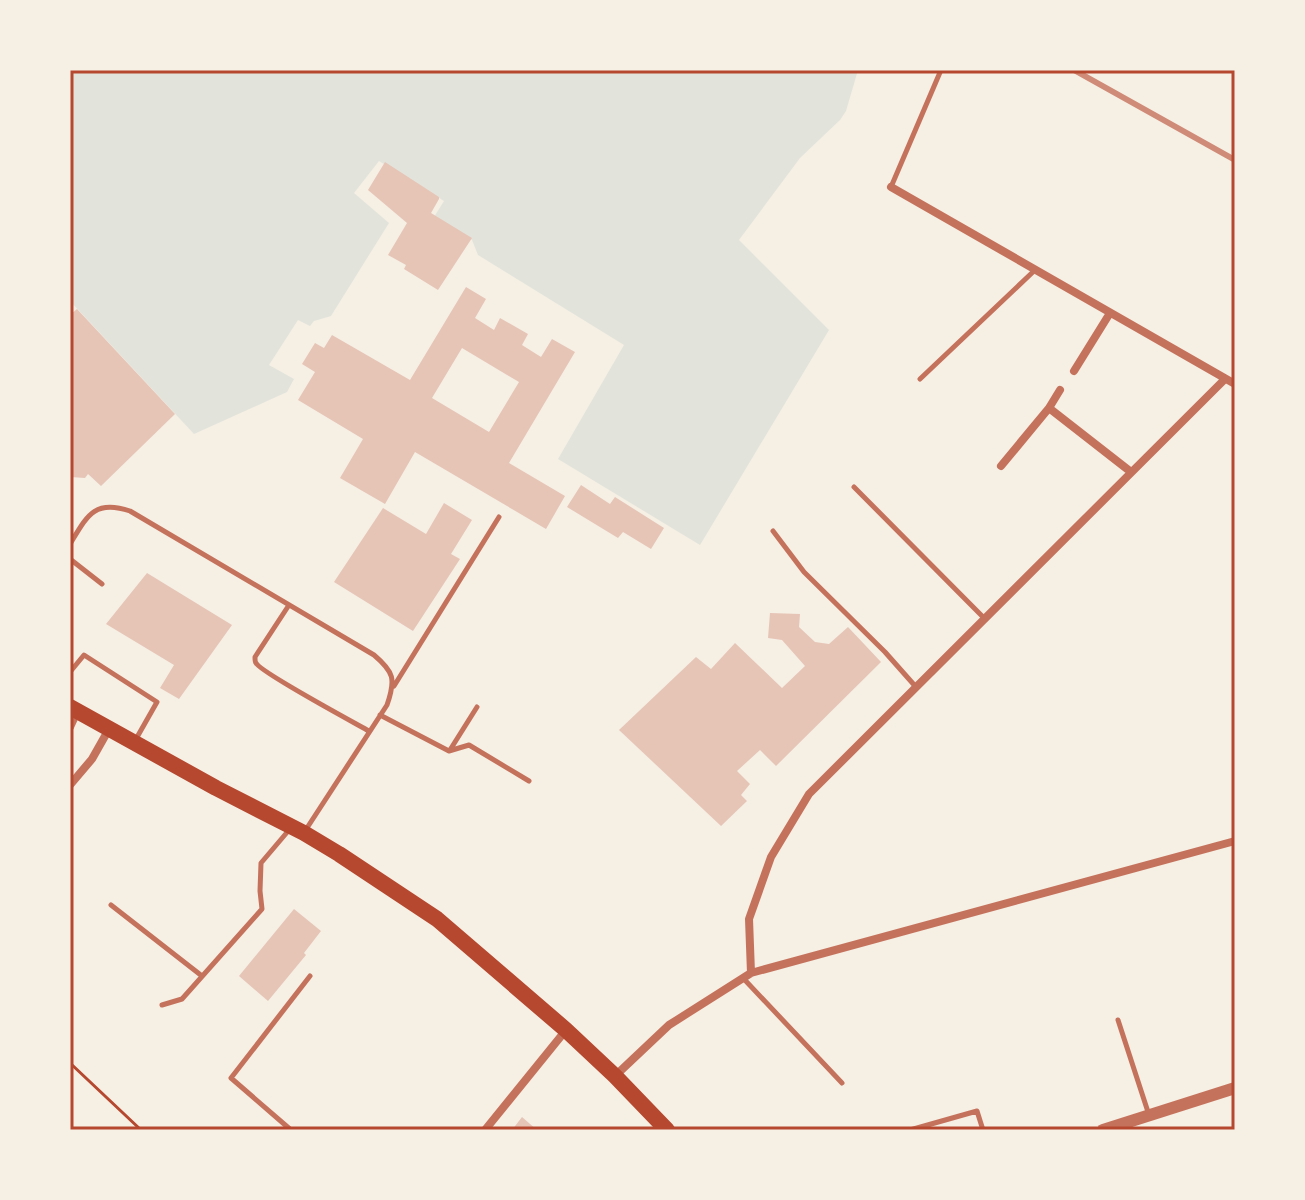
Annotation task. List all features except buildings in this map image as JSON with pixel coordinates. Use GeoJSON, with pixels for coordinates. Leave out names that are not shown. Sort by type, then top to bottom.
{"type":"FeatureCollection","features":[{"type":"Feature","properties":{"kind":"highway"},"geometry":{"type":"LineString","coordinates":[[72,715],[109,729],[298,830],[437,919],[566,1030],[667,1130]]}},
{"type":"Feature","properties":{"kind":"street"},"geometry":{"type":"LineString","coordinates":[[891,187],[1235,384]]}},
{"type":"Feature","properties":{"kind":"street"},"geometry":{"type":"LineString","coordinates":[[1074,371],[1110,313]]}},
{"type":"Feature","properties":{"kind":"street"},"geometry":{"type":"LineString","coordinates":[[747,975],[749,919],[771,857],[809,794],[1225,379]]}},
{"type":"Feature","properties":{"kind":"street"},"geometry":{"type":"LineString","coordinates":[[1001,466],[1060,390]]}},
{"type":"Feature","properties":{"kind":"street"},"geometry":{"type":"LineString","coordinates":[[1049,408],[1131,472]]}},
{"type":"Feature","properties":{"kind":"street"},"geometry":{"type":"LineString","coordinates":[[70,785],[92,759],[109,729]]}},
{"type":"Feature","properties":{"kind":"street"},"geometry":{"type":"LineString","coordinates":[[615,1076],[669,1025],[747,975],[1235,841]]}},
{"type":"Feature","properties":{"kind":"street"},"geometry":{"type":"LineString","coordinates":[[485,1130],[566,1030]]}},
{"type":"Feature","properties":{"kind":"street"},"geometry":{"type":"LineString","coordinates":[[1103,1130],[1235,1088]]}},
{"type":"Feature","properties":{"kind":"lane"},"geometry":{"type":"LineString","coordinates":[[891,187],[941,70]]}},
{"type":"Feature","properties":{"kind":"lane"},"geometry":{"type":"LineString","coordinates":[[920,379],[1035,270]]}},
{"type":"Feature","properties":{"kind":"lane"},"geometry":{"type":"LineString","coordinates":[[854,487],[985,619]]}},
{"type":"Feature","properties":{"kind":"lane"},"geometry":{"type":"LineString","coordinates":[[70,544],[85,520],[97,510],[113,506],[130,511],[374,655],[389,668],[394,686]]}},
{"type":"Feature","properties":{"kind":"lane"},"geometry":{"type":"LineString","coordinates":[[162,1005],[182,999],[262,909],[261,863],[298,830],[387,705],[394,686],[499,517]]}},
{"type":"Feature","properties":{"kind":"lane"},"geometry":{"type":"LineString","coordinates":[[773,531],[804,572],[916,687]]}},
{"type":"Feature","properties":{"kind":"lane"},"geometry":{"type":"LineString","coordinates":[[70,559],[102,584]]}},
{"type":"Feature","properties":{"kind":"lane"},"geometry":{"type":"LineString","coordinates":[[289,605],[255,657],[257,665],[369,731]]}},
{"type":"Feature","properties":{"kind":"lane"},"geometry":{"type":"LineString","coordinates":[[70,672],[84,655],[157,702],[134,743]]}},
{"type":"Feature","properties":{"kind":"lane"},"geometry":{"type":"LineString","coordinates":[[449,751],[477,707]]}},
{"type":"Feature","properties":{"kind":"lane"},"geometry":{"type":"LineString","coordinates":[[380,715],[449,751],[469,745],[529,781]]}},
{"type":"Feature","properties":{"kind":"lane"},"geometry":{"type":"LineString","coordinates":[[111,905],[202,976]]}},
{"type":"Feature","properties":{"kind":"lane"},"geometry":{"type":"LineString","coordinates":[[747,975],[842,1083]]}},
{"type":"Feature","properties":{"kind":"lane"},"geometry":{"type":"LineString","coordinates":[[291,1130],[231,1078],[310,976]]}},
{"type":"Feature","properties":{"kind":"lane"},"geometry":{"type":"LineString","coordinates":[[1118,1020],[1149,1115]]}},
{"type":"Feature","properties":{"kind":"lane"},"geometry":{"type":"LineString","coordinates":[[910,1130],[977,1111],[983,1130]]}},
{"type":"Feature","properties":{"kind":"path"},"geometry":{"type":"LineString","coordinates":[[70,1063],[141,1130]]}},
{"type":"Feature","properties":{"kind":"shaded area"},"geometry":{"type":"Polygon","coordinates":[[[70,70],[858,70],[846,111],[840,120],[800,158],[739,240],[829,330],[700,545],[558,459],[624,345],[478,255],[472,240],[434,217],[444,201],[379,161],[354,193],[389,223],[331,316],[314,321],[310,326],[298,320],[269,365],[294,379],[287,392],[194,434],[70,301],[70,70]]]}},
{"type":"Feature","properties":{"kind":"railway"},"geometry":{"type":"LineString","coordinates":[[1074,70],[1235,160]]}}]}
